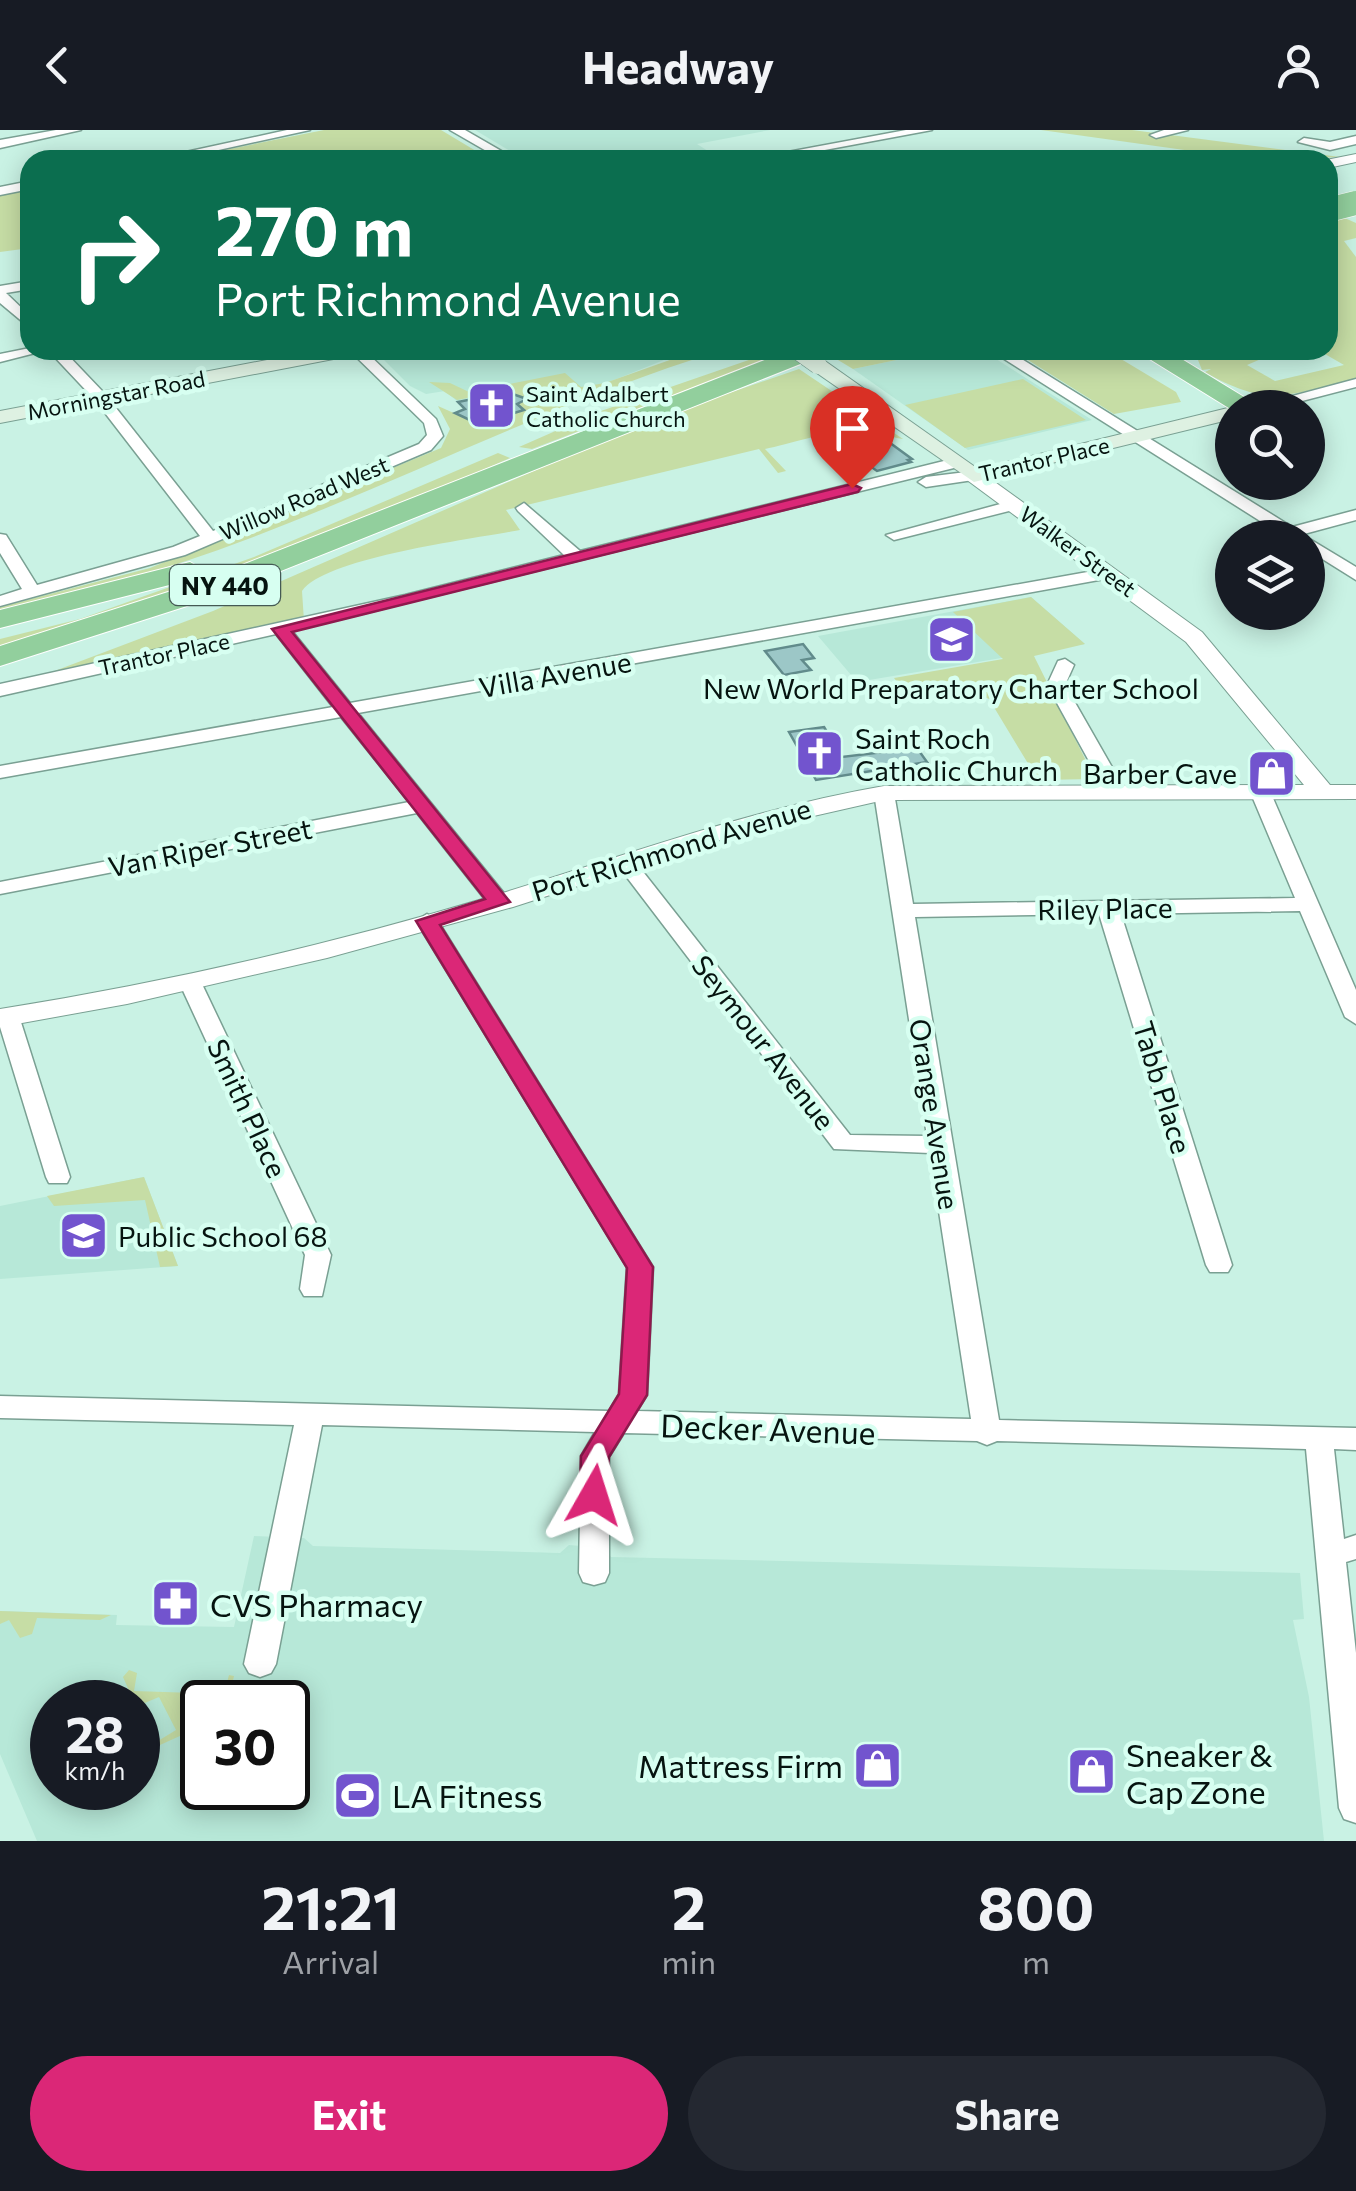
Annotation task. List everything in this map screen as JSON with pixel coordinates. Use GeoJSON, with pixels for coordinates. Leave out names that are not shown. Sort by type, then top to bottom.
{"type":"FeatureCollection","features":[{"type":"Feature","properties":{"kind":"highway","name":"NY 440"},"geometry":{"type":"LineString","coordinates":[[0,633],[135,594],[209,552],[724,360]]}},
{"type":"Feature","properties":{"kind":"highway","name":"NY 440"},"geometry":{"type":"LineString","coordinates":[[0,656],[198,595],[639,414],[807,360]]}},
{"type":"Feature","properties":{"kind":"highway"},"geometry":{"type":"LineString","coordinates":[[1138,360],[1215,399]]}},
{"type":"Feature","properties":{"kind":"highway"},"geometry":{"type":"LineString","coordinates":[[1163,360],[1215,396]]}},
{"type":"Feature","properties":{"kind":"highway"},"geometry":{"type":"LineString","coordinates":[[0,680],[200,612],[444,497]]}},
{"type":"Feature","properties":{"kind":"highway"},"geometry":{"type":"LineString","coordinates":[[0,619],[74,604],[209,552]]}},
{"type":"Feature","properties":{"kind":"main road","name":"Morningstar Road"},"geometry":{"type":"LineString","coordinates":[[0,417],[300,360]]}},
{"type":"Feature","properties":{"kind":"main road","name":"Walker Street"},"geometry":{"type":"LineString","coordinates":[[820,360],[965,469]]}},
{"type":"Feature","properties":{"kind":"main road","name":"Trantor Place"},"geometry":{"type":"LineString","coordinates":[[965,469],[1215,414]]}},
{"type":"Feature","properties":{"kind":"street"},"geometry":{"type":"LineString","coordinates":[[0,144],[74,130]]}},
{"type":"Feature","properties":{"kind":"street"},"geometry":{"type":"LineString","coordinates":[[204,150],[304,130]]}},
{"type":"Feature","properties":{"kind":"street"},"geometry":{"type":"LineString","coordinates":[[456,130],[493,150]]}},
{"type":"Feature","properties":{"kind":"street"},"geometry":{"type":"LineString","coordinates":[[809,150],[926,130]]}},
{"type":"Feature","properties":{"kind":"street"},"geometry":{"type":"LineString","coordinates":[[1156,135],[1182,130]]}},
{"type":"Feature","properties":{"kind":"street"},"geometry":{"type":"LineString","coordinates":[[1334,130],[1356,140]]}},
{"type":"Feature","properties":{"kind":"street"},"geometry":{"type":"LineString","coordinates":[[1304,142],[1330,146],[1356,140]]}},
{"type":"Feature","properties":{"kind":"street"},"geometry":{"type":"LineString","coordinates":[[0,292],[20,313]]}},
{"type":"Feature","properties":{"kind":"street"},"geometry":{"type":"LineString","coordinates":[[65,360],[100,398],[209,552]]}},
{"type":"Feature","properties":{"kind":"street","name":"Willow Road West"},"geometry":{"type":"LineString","coordinates":[[0,601],[209,552],[418,451],[436,432],[431,422],[363,360]]}},
{"type":"Feature","properties":{"kind":"street"},"geometry":{"type":"LineString","coordinates":[[1013,360],[1271,520]]}},
{"type":"Feature","properties":{"kind":"street","name":"Trantor Place"},"geometry":{"type":"LineString","coordinates":[[1325,391],[1356,384]]}},
{"type":"Feature","properties":{"kind":"street","name":"Trantor Place"},"geometry":{"type":"LineString","coordinates":[[0,690],[281,629],[852,488],[965,469]]}},
{"type":"Feature","properties":{"kind":"street","name":"Walker Street"},"geometry":{"type":"LineString","coordinates":[[965,469],[1194,637],[1322,791]]}},
{"type":"Feature","properties":{"kind":"street"},"geometry":{"type":"LineString","coordinates":[[894,535],[1015,505]]}},
{"type":"Feature","properties":{"kind":"street"},"geometry":{"type":"LineString","coordinates":[[524,508],[576,558]]}},
{"type":"Feature","properties":{"kind":"street"},"geometry":{"type":"LineString","coordinates":[[1325,525],[1356,515]]}},
{"type":"Feature","properties":{"kind":"street"},"geometry":{"type":"LineString","coordinates":[[0,539],[33,593]]}},
{"type":"Feature","properties":{"kind":"street"},"geometry":{"type":"LineString","coordinates":[[1325,555],[1356,576]]}},
{"type":"Feature","properties":{"kind":"street","name":"Villa Avenue"},"geometry":{"type":"LineString","coordinates":[[0,772],[1110,573]]}},
{"type":"Feature","properties":{"kind":"street"},"geometry":{"type":"LineString","coordinates":[[281,629],[499,902]]}},
{"type":"Feature","properties":{"kind":"street"},"geometry":{"type":"LineString","coordinates":[[1065,664],[1056,685],[1115,790]]}},
{"type":"Feature","properties":{"kind":"street"},"geometry":{"type":"LineString","coordinates":[[1259,790],[1308,904],[1346,970],[1356,1016]]}},
{"type":"Feature","properties":{"kind":"street","name":"Port Richmond Avenue"},"geometry":{"type":"LineString","coordinates":[[4,1017],[190,982],[499,902],[797,807],[884,793],[1356,792]]}},
{"type":"Feature","properties":{"kind":"street","name":"Orange Avenue"},"geometry":{"type":"LineString","coordinates":[[884,793],[987,1434]]}},
{"type":"Feature","properties":{"kind":"street","name":"Van Riper Street"},"geometry":{"type":"LineString","coordinates":[[0,888],[421,806]]}},
{"type":"Feature","properties":{"kind":"street","name":"Seymour Avenue"},"geometry":{"type":"LineString","coordinates":[[626,863],[843,1143],[940,1145]]}},
{"type":"Feature","properties":{"kind":"street","name":"Riley Place"},"geometry":{"type":"LineString","coordinates":[[902,912],[1308,904]]}},
{"type":"Feature","properties":{"kind":"street","name":"Tabb Place"},"geometry":{"type":"LineString","coordinates":[[1108,908],[1218,1265]]}},
{"type":"Feature","properties":{"kind":"street"},"geometry":{"type":"LineString","coordinates":[[427,921],[640,1267],[633,1395],[612,1423],[595,1456],[594,1573]]}},
{"type":"Feature","properties":{"kind":"street","name":"Smith Place"},"geometry":{"type":"LineString","coordinates":[[190,982],[318,1255],[314,1289]]}},
{"type":"Feature","properties":{"kind":"street"},"geometry":{"type":"LineString","coordinates":[[4,1017],[58,1177]]}},
{"type":"Feature","properties":{"kind":"street","name":"Decker Avenue"},"geometry":{"type":"LineString","coordinates":[[0,1406],[987,1434],[1356,1439]]}},
{"type":"Feature","properties":{"kind":"street"},"geometry":{"type":"LineString","coordinates":[[260,1664],[310,1417]]}},
{"type":"Feature","properties":{"kind":"street"},"geometry":{"type":"LineString","coordinates":[[1319,1438],[1344,1551],[1356,1808]]}},
{"type":"Feature","properties":{"kind":"shaded area"},"geometry":{"type":"Polygon","coordinates":[[[324,130],[441,130],[474,150],[225,150],[324,130]]]}},
{"type":"Feature","properties":{"kind":"shaded area"},"geometry":{"type":"Polygon","coordinates":[[[475,130],[770,130],[697,144],[706,150],[508,150],[475,130]]]}},
{"type":"Feature","properties":{"kind":"shaded area"},"geometry":{"type":"Polygon","coordinates":[[[1041,130],[1132,130],[1286,150],[1184,150],[1041,130]]]}},
{"type":"Feature","properties":{"kind":"shaded area"},"geometry":{"type":"Polygon","coordinates":[[[20,191],[20,249],[0,252],[0,195],[20,191]]]}},
{"type":"Feature","properties":{"kind":"shaded area"},"geometry":{"type":"Polygon","coordinates":[[[1338,215],[1356,223],[1356,238],[1344,241],[1356,257],[1356,379],[1309,390],[1243,390],[1205,372],[1211,369],[1202,370],[1198,360],[1259,360],[1247,365],[1275,381],[1344,365],[1335,360],[1338,215]]]}},
{"type":"Feature","properties":{"kind":"shaded area"},"geometry":{"type":"Polygon","coordinates":[[[384,360],[664,360],[549,406],[507,392],[458,402],[445,391],[426,394],[410,386],[384,360]]]}},
{"type":"Feature","properties":{"kind":"shaded area"},"geometry":{"type":"Polygon","coordinates":[[[670,360],[692,360],[602,392],[218,550],[0,615],[0,607],[150,568],[441,448],[450,429],[438,406],[483,426],[523,410],[517,404],[524,400],[537,405],[553,398],[547,390],[524,397],[507,391],[513,385],[504,391],[457,400],[429,382],[450,383],[469,392],[565,373],[581,387],[605,383],[670,360]]]}},
{"type":"Feature","properties":{"kind":"shaded area"},"geometry":{"type":"Polygon","coordinates":[[[749,360],[764,360],[532,449],[519,447],[601,411],[749,360]]]}},
{"type":"Feature","properties":{"kind":"shaded area"},"geometry":{"type":"Polygon","coordinates":[[[838,360],[897,360],[853,369],[838,360]]]}},
{"type":"Feature","properties":{"kind":"shaded area"},"geometry":{"type":"Polygon","coordinates":[[[897,360],[998,360],[1092,420],[968,450],[853,369],[897,360]]]}},
{"type":"Feature","properties":{"kind":"shaded area"},"geometry":{"type":"Polygon","coordinates":[[[1028,360],[1123,360],[1176,392],[1181,402],[1114,414],[1028,360]]]}},
{"type":"Feature","properties":{"kind":"shaded area"},"geometry":{"type":"Polygon","coordinates":[[[799,369],[903,439],[875,429],[838,431],[765,449],[786,471],[778,473],[759,449],[506,510],[520,530],[370,559],[317,579],[302,591],[304,621],[44,675],[213,611],[648,421],[799,369]]]}},
{"type":"Feature","properties":{"kind":"shaded area"},"geometry":{"type":"Polygon","coordinates":[[[1023,379],[1086,420],[965,448],[905,405],[1023,379]]]}},
{"type":"Feature","properties":{"kind":"shaded area"},"geometry":{"type":"Polygon","coordinates":[[[498,453],[510,458],[318,542],[0,649],[0,639],[80,619],[254,557],[498,453]]]}},
{"type":"Feature","properties":{"kind":"shaded area","name":"New World Preparatory Charter School"},"geometry":{"type":"Polygon","coordinates":[[[1031,597],[1085,644],[857,682],[818,636],[1031,597]]]}},
{"type":"Feature","properties":{"kind":"shaded area"},"geometry":{"type":"Polygon","coordinates":[[[1031,597],[1085,644],[1034,656],[1095,779],[1038,780],[989,699],[970,691],[911,700],[894,678],[1003,659],[953,612],[1031,597]]]}},
{"type":"Feature","properties":{"kind":"shaded area","name":"Public School 68"},"geometry":{"type":"Polygon","coordinates":[[[144,1177],[178,1266],[0,1279],[0,1206],[144,1177]]]}},
{"type":"Feature","properties":{"kind":"shaded area"},"geometry":{"type":"Polygon","coordinates":[[[144,1177],[178,1266],[160,1267],[145,1200],[54,1206],[47,1196],[144,1177]]]}},
{"type":"Feature","properties":{"kind":"shaded area"},"geometry":{"type":"Polygon","coordinates":[[[254,1536],[304,1538],[313,1546],[560,1553],[569,1545],[603,1548],[611,1557],[1300,1573],[1304,1619],[1293,1620],[1309,1697],[1324,1841],[37,1841],[0,1754],[0,1611],[117,1615],[116,1625],[234,1627],[254,1536]]]}},
{"type":"Feature","properties":{"kind":"shaded area"},"geometry":{"type":"Polygon","coordinates":[[[0,1611],[111,1615],[100,1620],[37,1618],[32,1634],[20,1638],[9,1620],[0,1624],[0,1611]]]}},
{"type":"Feature","properties":{"kind":"shaded area"},"geometry":{"type":"Polygon","coordinates":[[[129,1670],[137,1673],[136,1680],[123,1677],[129,1670]]]}},
{"type":"Feature","properties":{"kind":"shaded area"},"geometry":{"type":"Polygon","coordinates":[[[160,1692],[180,1693],[180,1736],[160,1745],[160,1740],[176,1730],[160,1692]]]}},
{"type":"Feature","properties":{"kind":"building","name":"Saint Adalbert Catholic Church"},"geometry":{"type":"Polygon","coordinates":[[[507,392],[527,399],[517,404],[524,410],[478,424],[455,413],[465,409],[458,402],[507,392]]]}},
{"type":"Feature","properties":{"kind":"building"},"geometry":{"type":"Polygon","coordinates":[[[871,429],[911,462],[877,471],[849,451],[838,453],[821,440],[871,429]]]}},
{"type":"Feature","properties":{"kind":"building"},"geometry":{"type":"Polygon","coordinates":[[[803,644],[814,658],[802,660],[811,670],[784,675],[765,651],[803,644]]]}},
{"type":"Feature","properties":{"kind":"building","name":"Saint Roch Catholic Church"},"geometry":{"type":"Polygon","coordinates":[[[824,727],[842,757],[917,748],[927,762],[816,780],[789,732],[824,727]]]}},
{"type":"Feature","properties":{"kind":"place","name":"Saint Adalbert Catholic Church"},"geometry":{"type":"Point","coordinates":[491,406]}},
{"type":"Feature","properties":{"kind":"place","name":"New World Preparatory Charter School"},"geometry":{"type":"Point","coordinates":[951,640]}},
{"type":"Feature","properties":{"kind":"place","name":"Saint Roch Catholic Church"},"geometry":{"type":"Point","coordinates":[820,754]}},
{"type":"Feature","properties":{"kind":"place","name":"Barber Cave"},"geometry":{"type":"Point","coordinates":[1272,773]}},
{"type":"Feature","properties":{"kind":"place","name":"Public School 68"},"geometry":{"type":"Point","coordinates":[83,1236]}},
{"type":"Feature","properties":{"kind":"place","name":"CVS Pharmacy"},"geometry":{"type":"Point","coordinates":[175,1604]}},
{"type":"Feature","properties":{"kind":"place","name":"Mattress Firm"},"geometry":{"type":"Point","coordinates":[878,1765]}},
{"type":"Feature","properties":{"kind":"place","name":"Sneaker & Cap Zone"},"geometry":{"type":"Point","coordinates":[1091,1772]}},
{"type":"Feature","properties":{"kind":"place","name":"LA Fitness"},"geometry":{"type":"Point","coordinates":[357,1795]}},
{"type":"Feature","properties":{"kind":"route"},"geometry":{"type":"LineString","coordinates":[[594,1495],[598,1448],[633,1395],[640,1267],[427,921],[499,902],[281,629],[852,488]]}}]}
